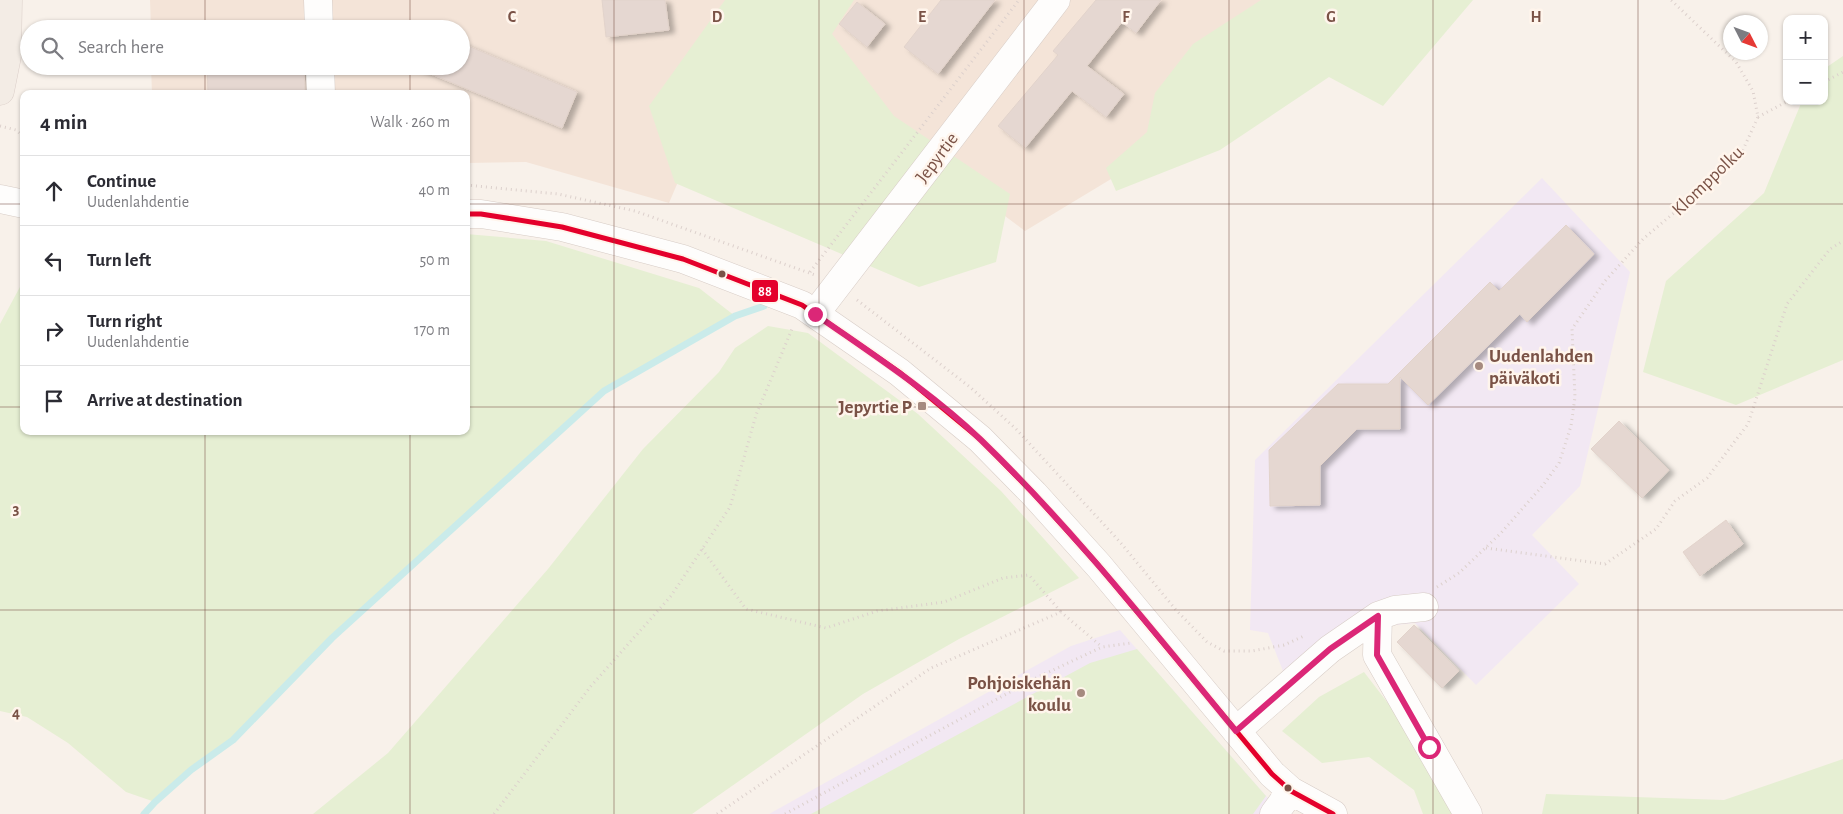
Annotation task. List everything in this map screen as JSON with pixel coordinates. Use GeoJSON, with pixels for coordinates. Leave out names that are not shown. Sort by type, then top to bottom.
{"type":"FeatureCollection","features":[{"type":"Feature","properties":{"kind":"main road"},"geometry":{"type":"LineString","coordinates":[[0,91],[7,56],[8,0]]}},
{"type":"Feature","properties":{"kind":"street"},"geometry":{"type":"LineString","coordinates":[[318,0],[319,20]]}},
{"type":"Feature","properties":{"kind":"street","name":"Jepyrtie"},"geometry":{"type":"LineString","coordinates":[[809,310],[837,285],[1056,0]]}},
{"type":"Feature","properties":{"kind":"street"},"geometry":{"type":"LineString","coordinates":[[320,75],[321,90]]}},
{"type":"Feature","properties":{"kind":"street"},"geometry":{"type":"LineString","coordinates":[[0,199],[20,203]]}},
{"type":"Feature","properties":{"kind":"street"},"geometry":{"type":"LineString","coordinates":[[470,214],[562,226],[683,259],[809,310],[899,372],[980,439],[1034,494],[1099,566],[1272,774],[1291,791],[1333,814]]}},
{"type":"Feature","properties":{"kind":"street"},"geometry":{"type":"LineString","coordinates":[[1236,731],[1330,649],[1378,616],[1428,598]]}},
{"type":"Feature","properties":{"kind":"street"},"geometry":{"type":"LineString","coordinates":[[1378,616],[1377,655],[1468,814]]}},
{"type":"Feature","properties":{"kind":"street"},"geometry":{"type":"LineString","coordinates":[[1274,814],[1291,791]]}},
{"type":"Feature","properties":{"kind":"path"},"geometry":{"type":"LineString","coordinates":[[810,272],[1019,0]]}},
{"type":"Feature","properties":{"kind":"path"},"geometry":{"type":"LineString","coordinates":[[1671,0],[1736,62],[1754,90],[1758,117],[1783,104]]}},
{"type":"Feature","properties":{"kind":"path"},"geometry":{"type":"LineString","coordinates":[[1828,80],[1843,72]]}},
{"type":"Feature","properties":{"kind":"path","name":"Klomppolku"},"geometry":{"type":"LineString","coordinates":[[1485,548],[1524,508],[1559,463],[1570,426],[1575,397],[1572,329],[1605,281],[1643,239],[1707,185],[1742,152],[1758,117]]}},
{"type":"Feature","properties":{"kind":"path"},"geometry":{"type":"LineString","coordinates":[[0,126],[16,130],[20,134]]}},
{"type":"Feature","properties":{"kind":"path"},"geometry":{"type":"LineString","coordinates":[[470,185],[558,194],[635,212],[810,272],[837,285],[970,387],[1016,429],[1120,542],[1176,610],[1207,642],[1224,651],[1252,651],[1284,645],[1310,633]]}},
{"type":"Feature","properties":{"kind":"path"},"geometry":{"type":"LineString","coordinates":[[1428,598],[1459,573],[1485,548],[1605,564],[1656,530],[1676,501],[1708,478],[1748,424],[1787,304],[1830,249],[1843,241]]}},
{"type":"Feature","properties":{"kind":"path"},"geometry":{"type":"LineString","coordinates":[[494,814],[591,686],[671,596],[730,507],[756,415],[809,310]]}},
{"type":"Feature","properties":{"kind":"path"},"geometry":{"type":"LineString","coordinates":[[702,549],[746,609],[826,628],[877,611],[944,602],[1003,578],[1029,576],[1061,612],[1102,647]]}},
{"type":"Feature","properties":{"kind":"path"},"geometry":{"type":"LineString","coordinates":[[785,814],[1036,678],[1102,647],[1130,644],[1152,631],[1176,610]]}},
{"type":"Feature","properties":{"kind":"path"},"geometry":{"type":"LineString","coordinates":[[717,814],[931,668],[1061,612]]}},
{"type":"Feature","properties":{"kind":"shaded area"},"geometry":{"type":"Polygon","coordinates":[[[150,0],[1311,0],[1212,118],[1025,231],[746,22],[669,203],[526,162],[470,163],[470,90],[152,90],[151,75],[470,75],[470,20],[151,20],[150,0]]]}},
{"type":"Feature","properties":{"kind":"shaded area","name":"Uudenlahden päiväkoti"},"geometry":{"type":"Polygon","coordinates":[[[1542,178],[1630,272],[1580,486],[1532,535],[1579,584],[1476,685],[1415,623],[1387,626],[1358,643],[1299,690],[1283,671],[1268,633],[1250,630],[1255,460],[1542,178]]]}},
{"type":"Feature","properties":{"kind":"shaded area","name":"Pohjoiskehän koulu"},"geometry":{"type":"Polygon","coordinates":[[[1120,630],[1282,814],[769,814],[1071,646],[1120,630]]]}},
{"type":"Feature","properties":{"kind":"green space"},"geometry":{"type":"Polygon","coordinates":[[[725,0],[854,0],[832,34],[894,116],[1010,194],[996,262],[919,287],[675,183],[649,106],[725,0]]]}},
{"type":"Feature","properties":{"kind":"green space"},"geometry":{"type":"Polygon","coordinates":[[[1261,0],[1473,0],[1383,106],[1329,77],[1220,150],[1116,191],[1106,168],[1147,132],[1155,93],[1193,44],[1261,0]]]}},
{"type":"Feature","properties":{"kind":"green space"},"geometry":{"type":"Polygon","coordinates":[[[1843,56],[1843,360],[1736,405],[1643,372],[1666,281],[1764,193],[1800,105],[1828,105],[1828,66],[1843,56]]]}},
{"type":"Feature","properties":{"kind":"green space"},"geometry":{"type":"Polygon","coordinates":[[[470,234],[546,241],[699,288],[735,316],[604,392],[332,638],[233,740],[191,770],[155,802],[126,792],[68,743],[27,717],[0,711],[0,324],[20,287],[20,435],[470,435],[470,234]]]}},
{"type":"Feature","properties":{"kind":"green space"},"geometry":{"type":"Polygon","coordinates":[[[768,326],[808,333],[918,414],[1001,491],[1079,578],[959,639],[863,694],[692,814],[313,814],[388,753],[548,569],[643,449],[719,372],[735,348],[768,326]]]}},
{"type":"Feature","properties":{"kind":"green space","name":"Pohjoiskehän koulu"},"geometry":{"type":"Polygon","coordinates":[[[1137,649],[1266,796],[1253,814],[811,814],[1090,663],[1137,649]]]}},
{"type":"Feature","properties":{"kind":"green space"},"geometry":{"type":"Polygon","coordinates":[[[1364,672],[1414,737],[1456,814],[1423,814],[1414,790],[1369,757],[1322,763],[1282,731],[1319,697],[1364,672]]]}},
{"type":"Feature","properties":{"kind":"green space"},"geometry":{"type":"Polygon","coordinates":[[[1843,759],[1843,814],[1542,814],[1546,794],[1724,800],[1843,759]]]}},
{"type":"Feature","properties":{"kind":"building"},"geometry":{"type":"Polygon","coordinates":[[[602,0],[665,0],[669,30],[606,37],[602,0]]]}},
{"type":"Feature","properties":{"kind":"building"},"geometry":{"type":"Polygon","coordinates":[[[941,0],[995,0],[938,74],[904,47],[941,0]]]}},
{"type":"Feature","properties":{"kind":"building"},"geometry":{"type":"Polygon","coordinates":[[[1096,0],[1161,0],[1136,33],[1122,22],[1087,66],[1124,94],[1106,117],[1072,91],[1025,148],[998,126],[1058,55],[1053,51],[1096,0]]]}},
{"type":"Feature","properties":{"kind":"building"},"geometry":{"type":"Polygon","coordinates":[[[857,2],[885,24],[867,47],[839,24],[857,2]]]}},
{"type":"Feature","properties":{"kind":"building"},"geometry":{"type":"Polygon","coordinates":[[[470,47],[577,92],[562,128],[433,75],[470,75],[470,47]]]}},
{"type":"Feature","properties":{"kind":"building"},"geometry":{"type":"Polygon","coordinates":[[[207,75],[304,75],[305,90],[208,90],[207,75]]]}},
{"type":"Feature","properties":{"kind":"building"},"geometry":{"type":"Polygon","coordinates":[[[1566,225],[1594,254],[1527,322],[1520,314],[1428,405],[1400,377],[1400,429],[1357,429],[1320,466],[1320,505],[1270,506],[1269,450],[1338,384],[1388,384],[1490,282],[1499,291],[1566,225]]]}},
{"type":"Feature","properties":{"kind":"building"},"geometry":{"type":"Polygon","coordinates":[[[1619,421],[1669,470],[1642,498],[1591,449],[1619,421]]]}},
{"type":"Feature","properties":{"kind":"building"},"geometry":{"type":"Polygon","coordinates":[[[1726,520],[1743,544],[1700,576],[1683,552],[1726,520]]]}},
{"type":"Feature","properties":{"kind":"building"},"geometry":{"type":"Polygon","coordinates":[[[1414,625],[1459,671],[1442,688],[1397,642],[1414,625]]]}},
{"type":"Feature","properties":{"kind":"waterway"},"geometry":{"type":"LineString","coordinates":[[144,814],[191,770],[233,740],[332,638],[604,391],[735,316],[764,306]]}},
{"type":"Feature","properties":{"kind":"transit line","name":"88"},"geometry":{"type":"LineString","coordinates":[[470,214],[481,214],[562,227],[683,259],[802,305],[899,372],[980,439],[1034,494],[1099,566],[1272,774],[1291,791],[1333,814]]}},
{"type":"Feature","properties":{"kind":"place","name":"Uudenlahden päiväkoti"},"geometry":{"type":"Point","coordinates":[1479,366]}},
{"type":"Feature","properties":{"kind":"place","name":"Jepyrtie P"},"geometry":{"type":"Point","coordinates":[922,406]}},
{"type":"Feature","properties":{"kind":"place","name":"Pohjoiskehän koulu"},"geometry":{"type":"Point","coordinates":[1081,693]}},
{"type":"Feature","properties":{"kind":"route"},"geometry":{"type":"LineString","coordinates":[[815,314],[899,372],[980,439],[1034,494],[1099,566],[1236,731],[1330,649],[1378,616],[1377,655],[1429,747]]}}]}
